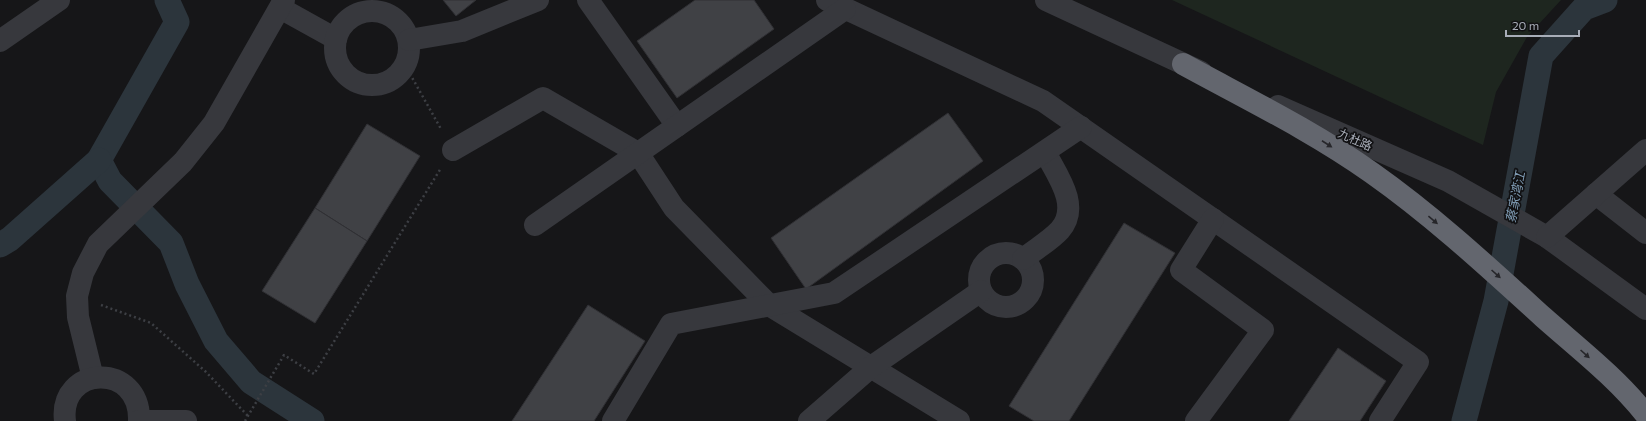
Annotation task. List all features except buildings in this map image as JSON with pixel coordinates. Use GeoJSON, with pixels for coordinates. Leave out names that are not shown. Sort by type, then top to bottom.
{"type":"FeatureCollection","features":[{"type":"Feature","properties":{"kind":"highway"},"geometry":{"type":"LineString","coordinates":[[1183,64],[1315,136],[1371,172],[1423,211],[1467,248],[1596,364],[1646,415]]}},
{"type":"Feature","properties":{"kind":"street"},"geometry":{"type":"LineString","coordinates":[[0,42],[59,0]]}},
{"type":"Feature","properties":{"kind":"street"},"geometry":{"type":"LineString","coordinates":[[409,40],[462,31],[538,0]]}},
{"type":"Feature","properties":{"kind":"street"},"geometry":{"type":"LineString","coordinates":[[588,0],[677,126]]}},
{"type":"Feature","properties":{"kind":"street","name":"九杜路"},"geometry":{"type":"LineString","coordinates":[[1046,0],[1183,64],[1448,181],[1547,237],[1646,309]]}},
{"type":"Feature","properties":{"kind":"street"},"geometry":{"type":"LineString","coordinates":[[93,378],[78,317],[77,296],[83,273],[98,244],[183,162],[214,123],[282,4],[336,39]]}},
{"type":"Feature","properties":{"kind":"street"},"geometry":{"type":"LineString","coordinates":[[535,225],[677,126],[836,4],[1043,101],[1418,362],[1380,421]]}},
{"type":"Feature","properties":{"kind":"street"},"geometry":{"type":"LineString","coordinates":[[372,11],[384,13],[396,19],[404,28],[409,40],[409,53],[405,65],[398,75],[386,82],[375,85],[364,84],[352,80],[341,67],[335,50],[336,39],[341,28],[349,19],[359,13],[372,11]]}},
{"type":"Feature","properties":{"kind":"street"},"geometry":{"type":"LineString","coordinates":[[453,150],[543,98],[638,153],[674,208],[769,305],[959,421]]}},
{"type":"Feature","properties":{"kind":"street"},"geometry":{"type":"LineString","coordinates":[[613,421],[671,324],[834,294],[1081,127]]}},
{"type":"Feature","properties":{"kind":"street"},"geometry":{"type":"LineString","coordinates":[[1547,237],[1646,150]]}},
{"type":"Feature","properties":{"kind":"street"},"geometry":{"type":"LineString","coordinates":[[1023,259],[1060,230],[1069,216],[1068,196],[1045,152]]}},
{"type":"Feature","properties":{"kind":"street"},"geometry":{"type":"LineString","coordinates":[[1596,194],[1646,233]]}},
{"type":"Feature","properties":{"kind":"street"},"geometry":{"type":"LineString","coordinates":[[1196,421],[1263,330],[1181,270],[1213,219]]}},
{"type":"Feature","properties":{"kind":"street"},"geometry":{"type":"LineString","coordinates":[[1006,253],[1023,259],[1032,274],[1033,282],[1026,298],[1015,305],[1002,307],[986,298],[981,291],[979,283],[980,274],[989,259],[1006,253]]}},
{"type":"Feature","properties":{"kind":"street"},"geometry":{"type":"LineString","coordinates":[[809,421],[871,367],[981,291]]}},
{"type":"Feature","properties":{"kind":"street"},"geometry":{"type":"LineString","coordinates":[[65,421],[64,413],[66,401],[72,390],[82,382],[93,378],[105,377],[117,380],[128,387],[135,397],[139,408],[139,421],[186,421]]}},
{"type":"Feature","properties":{"kind":"path"},"geometry":{"type":"LineString","coordinates":[[245,421],[284,355],[314,374],[453,150],[405,65]]}},
{"type":"Feature","properties":{"kind":"path"},"geometry":{"type":"LineString","coordinates":[[77,296],[151,323],[206,372],[248,416]]}},
{"type":"Feature","properties":{"kind":"shaded area"},"geometry":{"type":"Polygon","coordinates":[[[1172,0],[1561,0],[1527,37],[1496,92],[1483,145],[1172,0]]]}},
{"type":"Feature","properties":{"kind":"waterway"},"geometry":{"type":"LineString","coordinates":[[167,0],[177,22],[99,160],[110,181],[171,243],[187,284],[216,341],[251,382],[312,421]]}},
{"type":"Feature","properties":{"kind":"waterway","name":"蔡家湾江"},"geometry":{"type":"LineString","coordinates":[[1464,421],[1496,301],[1541,56],[1584,8],[1605,0]]}},
{"type":"Feature","properties":{"kind":"waterway"},"geometry":{"type":"LineString","coordinates":[[0,245],[10,239],[99,160]]}}]}
